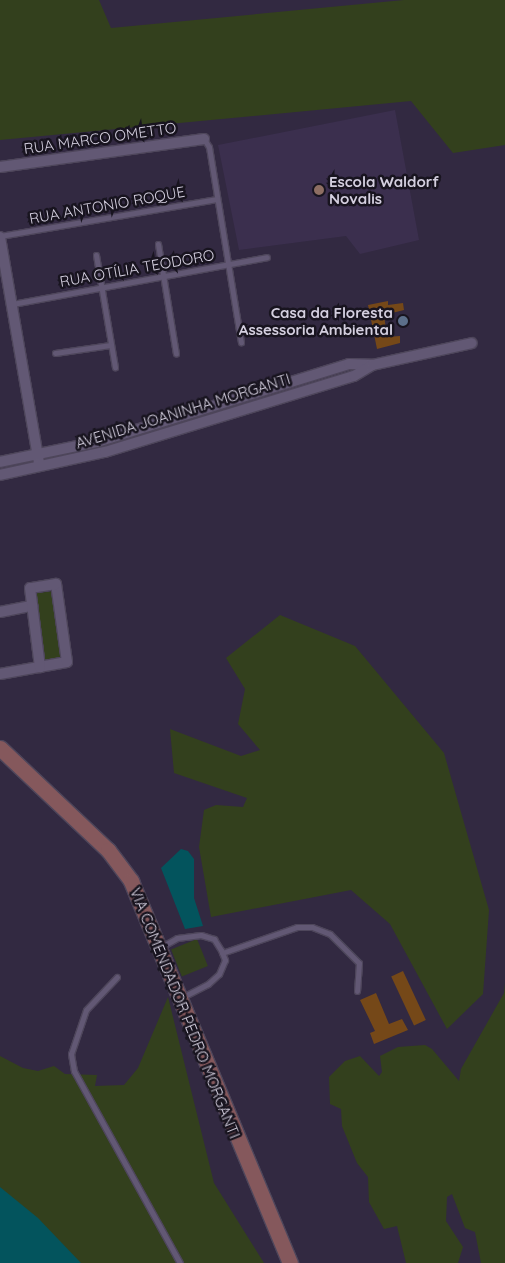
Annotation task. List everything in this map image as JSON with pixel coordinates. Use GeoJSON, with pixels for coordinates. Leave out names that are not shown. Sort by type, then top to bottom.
{"type":"FeatureCollection","features":[{"type":"Feature","properties":{"kind":"street","name":"RUA MARCO OMETTO"},"geometry":{"type":"LineString","coordinates":[[0,167],[204,139]]}},
{"type":"Feature","properties":{"kind":"street"},"geometry":{"type":"LineString","coordinates":[[0,236],[40,468]]}},
{"type":"Feature","properties":{"kind":"street","name":"AVENIDA JOANINHA MORGANTI"},"geometry":{"type":"LineString","coordinates":[[0,462],[38,456],[97,442],[281,391],[354,376],[372,365],[472,343]]}},
{"type":"Feature","properties":{"kind":"street","name":"AVENIDA JOANINHA MORGANTI"},"geometry":{"type":"LineString","coordinates":[[0,475],[40,468],[105,452],[281,391]]}},
{"type":"Feature","properties":{"kind":"street"},"geometry":{"type":"LineString","coordinates":[[0,674],[67,662],[56,584],[30,588],[40,666]]}},
{"type":"Feature","properties":{"kind":"street"},"geometry":{"type":"LineString","coordinates":[[0,612],[32,606]]}},
{"type":"Feature","properties":{"kind":"street","name":"VIA COMENDADOR PEDRO MORGANTI"},"geometry":{"type":"LineString","coordinates":[[0,748],[116,859],[138,893],[290,1263]]}},
{"type":"Feature","properties":{"kind":"lane"},"geometry":{"type":"LineString","coordinates":[[204,139],[209,147],[241,342]]}},
{"type":"Feature","properties":{"kind":"lane","name":"RUA ANTONIO ROQUE"},"geometry":{"type":"LineString","coordinates":[[0,236],[217,199]]}},
{"type":"Feature","properties":{"kind":"lane"},"geometry":{"type":"LineString","coordinates":[[158,244],[176,354]]}},
{"type":"Feature","properties":{"kind":"lane"},"geometry":{"type":"LineString","coordinates":[[96,255],[115,367]]}},
{"type":"Feature","properties":{"kind":"lane","name":"RUA OTÍLIA TEODORO"},"geometry":{"type":"LineString","coordinates":[[12,304],[267,257]]}},
{"type":"Feature","properties":{"kind":"lane"},"geometry":{"type":"LineString","coordinates":[[55,354],[110,345]]}},
{"type":"Feature","properties":{"kind":"lane"},"geometry":{"type":"LineString","coordinates":[[222,954],[297,927],[312,927],[330,934],[359,963],[357,991]]}},
{"type":"Feature","properties":{"kind":"lane"},"geometry":{"type":"LineString","coordinates":[[160,948],[177,938],[200,935],[214,939],[225,960],[219,974],[208,984],[180,998]]}},
{"type":"Feature","properties":{"kind":"lane"},"geometry":{"type":"LineString","coordinates":[[117,977],[86,1010],[71,1054],[74,1071],[180,1263]]}},
{"type":"Feature","properties":{"kind":"shaded area"},"geometry":{"type":"Polygon","coordinates":[[[0,0],[99,0],[111,28],[404,0],[505,0],[505,145],[453,153],[411,101],[0,140],[0,0]]]}},
{"type":"Feature","properties":{"kind":"shaded area","name":"Escola Waldorf Novalis"},"geometry":{"type":"Polygon","coordinates":[[[395,110],[419,240],[360,254],[346,236],[239,250],[218,145],[395,110]]]}},
{"type":"Feature","properties":{"kind":"shaded area"},"geometry":{"type":"Polygon","coordinates":[[[54,591],[63,660],[43,663],[34,593],[54,591]]]}},
{"type":"Feature","properties":{"kind":"shaded area"},"geometry":{"type":"Polygon","coordinates":[[[280,615],[355,646],[444,753],[489,910],[483,994],[447,1029],[390,924],[351,890],[211,917],[199,847],[204,810],[216,805],[243,807],[247,798],[174,773],[170,729],[241,756],[260,750],[238,724],[245,689],[226,658],[280,615]]]}},
{"type":"Feature","properties":{"kind":"shaded area"},"geometry":{"type":"Polygon","coordinates":[[[181,849],[188,851],[194,859],[194,898],[203,926],[185,929],[161,868],[181,849]]]}},
{"type":"Feature","properties":{"kind":"shaded area"},"geometry":{"type":"Polygon","coordinates":[[[197,939],[208,966],[182,976],[171,949],[197,939]]]}},
{"type":"Feature","properties":{"kind":"shaded area"},"geometry":{"type":"Polygon","coordinates":[[[505,983],[505,1263],[481,1263],[475,1232],[465,1228],[452,1194],[447,1197],[446,1221],[463,1247],[458,1263],[406,1263],[397,1226],[384,1229],[369,1202],[368,1177],[357,1163],[342,1126],[341,1109],[330,1104],[329,1077],[345,1061],[360,1056],[379,1076],[382,1072],[380,1056],[398,1047],[425,1045],[432,1049],[459,1081],[461,1069],[504,993],[505,983]]]}},
{"type":"Feature","properties":{"kind":"shaded area"},"geometry":{"type":"Polygon","coordinates":[[[168,997],[214,1183],[264,1263],[75,1263],[0,1206],[0,1056],[23,1068],[38,1071],[54,1066],[65,1074],[97,1075],[95,1086],[124,1085],[138,1068],[168,997]]]}},
{"type":"Feature","properties":{"kind":"shaded area"},"geometry":{"type":"Polygon","coordinates":[[[0,1187],[38,1218],[81,1263],[0,1263],[0,1187]]]}},
{"type":"Feature","properties":{"kind":"building"},"geometry":{"type":"Polygon","coordinates":[[[388,301],[388,305],[403,303],[404,310],[384,315],[387,337],[400,336],[400,343],[377,349],[368,305],[388,301]]]}},
{"type":"Feature","properties":{"kind":"building"},"geometry":{"type":"Polygon","coordinates":[[[403,971],[426,1020],[414,1025],[391,976],[403,971]]]}},
{"type":"Feature","properties":{"kind":"building"},"geometry":{"type":"Polygon","coordinates":[[[376,993],[389,1024],[402,1019],[408,1030],[374,1044],[370,1033],[375,1031],[360,1000],[376,993]]]}},
{"type":"Feature","properties":{"kind":"place","name":"Escola Waldorf Novalis"},"geometry":{"type":"Point","coordinates":[319,190]}},
{"type":"Feature","properties":{"kind":"place","name":"Casa da Floresta Assessoria Ambiental"},"geometry":{"type":"Point","coordinates":[403,321]}}]}
